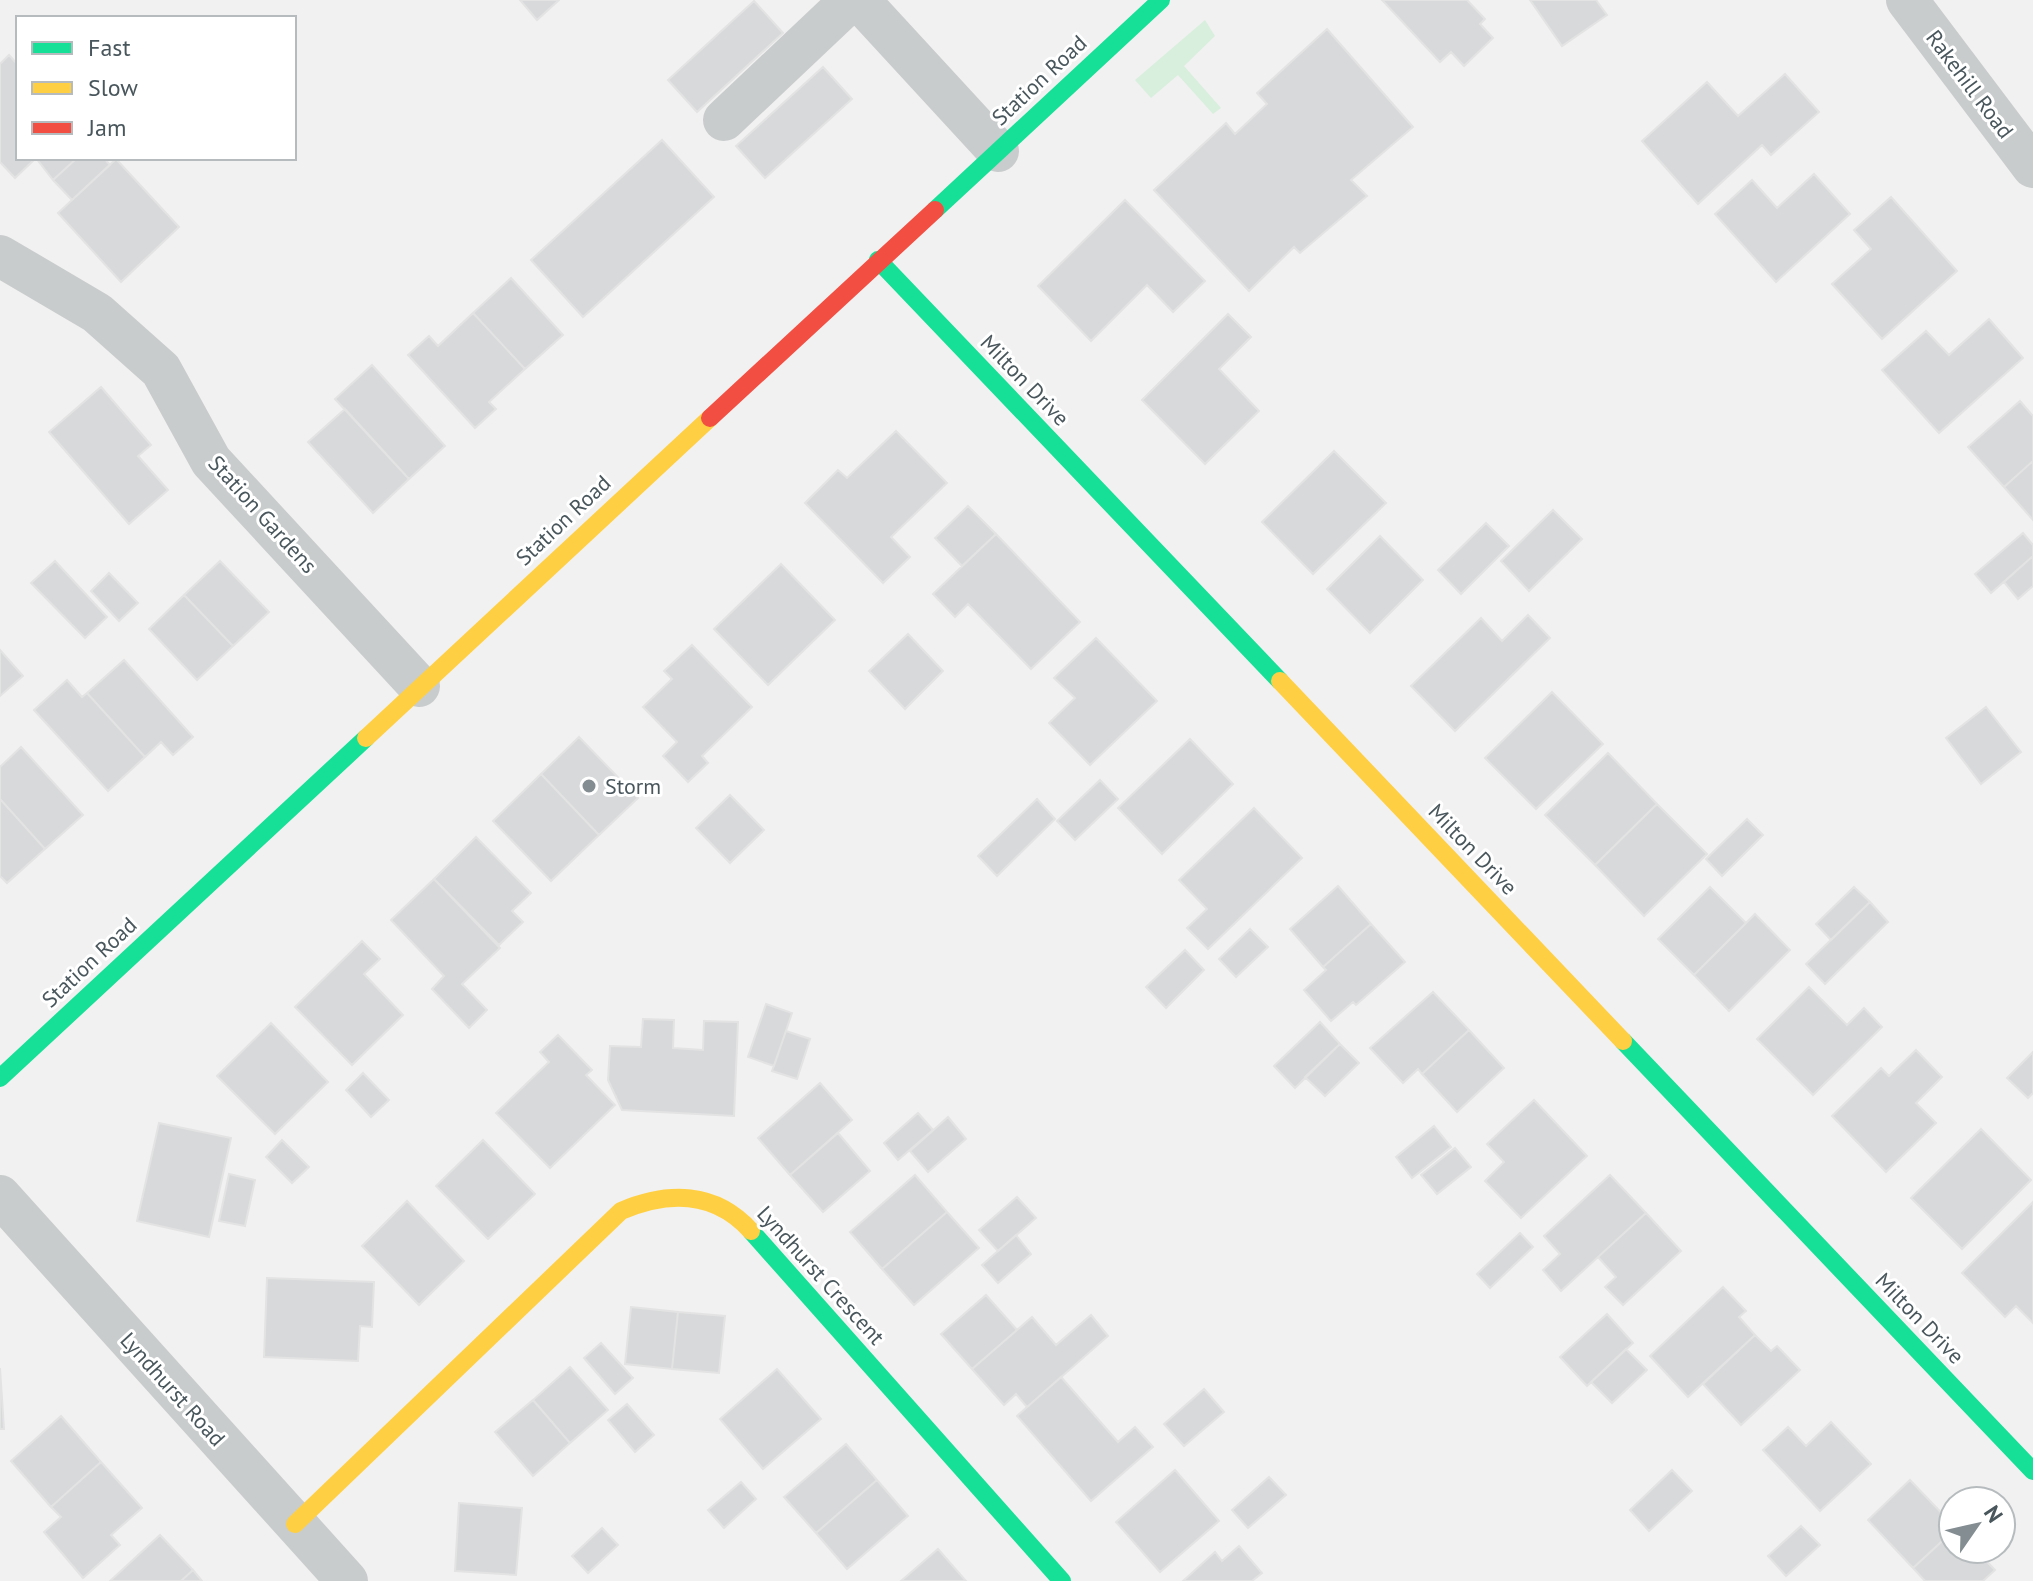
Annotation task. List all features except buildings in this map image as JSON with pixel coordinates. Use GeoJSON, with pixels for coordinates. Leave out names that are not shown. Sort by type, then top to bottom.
{"type":"FeatureCollection","features":[{"type":"Feature","properties":{"kind":"street"},"geometry":{"type":"LineString","coordinates":[[724,120],[851,0]]}},
{"type":"Feature","properties":{"kind":"street"},"geometry":{"type":"LineString","coordinates":[[859,0],[998,151]]}},
{"type":"Feature","properties":{"kind":"street","name":"Station Road"},"geometry":{"type":"LineString","coordinates":[[0,1078],[1161,0]]}},
{"type":"Feature","properties":{"kind":"street","name":"Rakehill Road"},"geometry":{"type":"LineString","coordinates":[[1907,0],[2033,167]]}},
{"type":"Feature","properties":{"kind":"street","name":"Station Gardens"},"geometry":{"type":"LineString","coordinates":[[0,256],[97,313],[161,370],[211,461],[419,686]]}},
{"type":"Feature","properties":{"kind":"street","name":"Milton Drive"},"geometry":{"type":"LineString","coordinates":[[878,260],[2033,1471]]}},
{"type":"Feature","properties":{"kind":"street","name":"Lyndhurst Crescent"},"geometry":{"type":"LineString","coordinates":[[295,1524],[621,1211],[649,1198],[679,1194],[709,1201],[737,1216],[1062,1581]]}},
{"type":"Feature","properties":{"kind":"street","name":"Lyndhurst Road"},"geometry":{"type":"LineString","coordinates":[[0,1196],[347,1581]]}},
{"type":"Feature","properties":{"kind":"green space"},"geometry":{"type":"Polygon","coordinates":[[[1205,20],[1215,36],[1184,66],[1221,108],[1213,114],[1178,75],[1151,98],[1135,80],[1205,20]]]}},
{"type":"Feature","properties":{"kind":"traffic: fast"},"geometry":{"type":"LineString","coordinates":[[935,210],[1161,0]]}},
{"type":"Feature","properties":{"kind":"traffic: fast"},"geometry":{"type":"LineString","coordinates":[[878,260],[1280,681]]}},
{"type":"Feature","properties":{"kind":"traffic: fast"},"geometry":{"type":"LineString","coordinates":[[0,1078],[366,738]]}},
{"type":"Feature","properties":{"kind":"traffic: fast"},"geometry":{"type":"LineString","coordinates":[[1623,1041],[2033,1471]]}},
{"type":"Feature","properties":{"kind":"traffic: fast"},"geometry":{"type":"LineString","coordinates":[[751,1231],[1062,1581]]}},
{"type":"Feature","properties":{"kind":"traffic: slow"},"geometry":{"type":"LineString","coordinates":[[366,738],[710,418]]}},
{"type":"Feature","properties":{"kind":"traffic: slow"},"geometry":{"type":"LineString","coordinates":[[1280,681],[1623,1041]]}},
{"type":"Feature","properties":{"kind":"traffic: slow"},"geometry":{"type":"LineString","coordinates":[[295,1524],[621,1211],[656,1200],[690,1198],[722,1208],[751,1231]]}},
{"type":"Feature","properties":{"kind":"traffic: jam"},"geometry":{"type":"LineString","coordinates":[[710,418],[935,210]]}},
{"type":"Feature","properties":{"kind":"place","name":"Storm"},"geometry":{"type":"Point","coordinates":[589,786]}}]}
